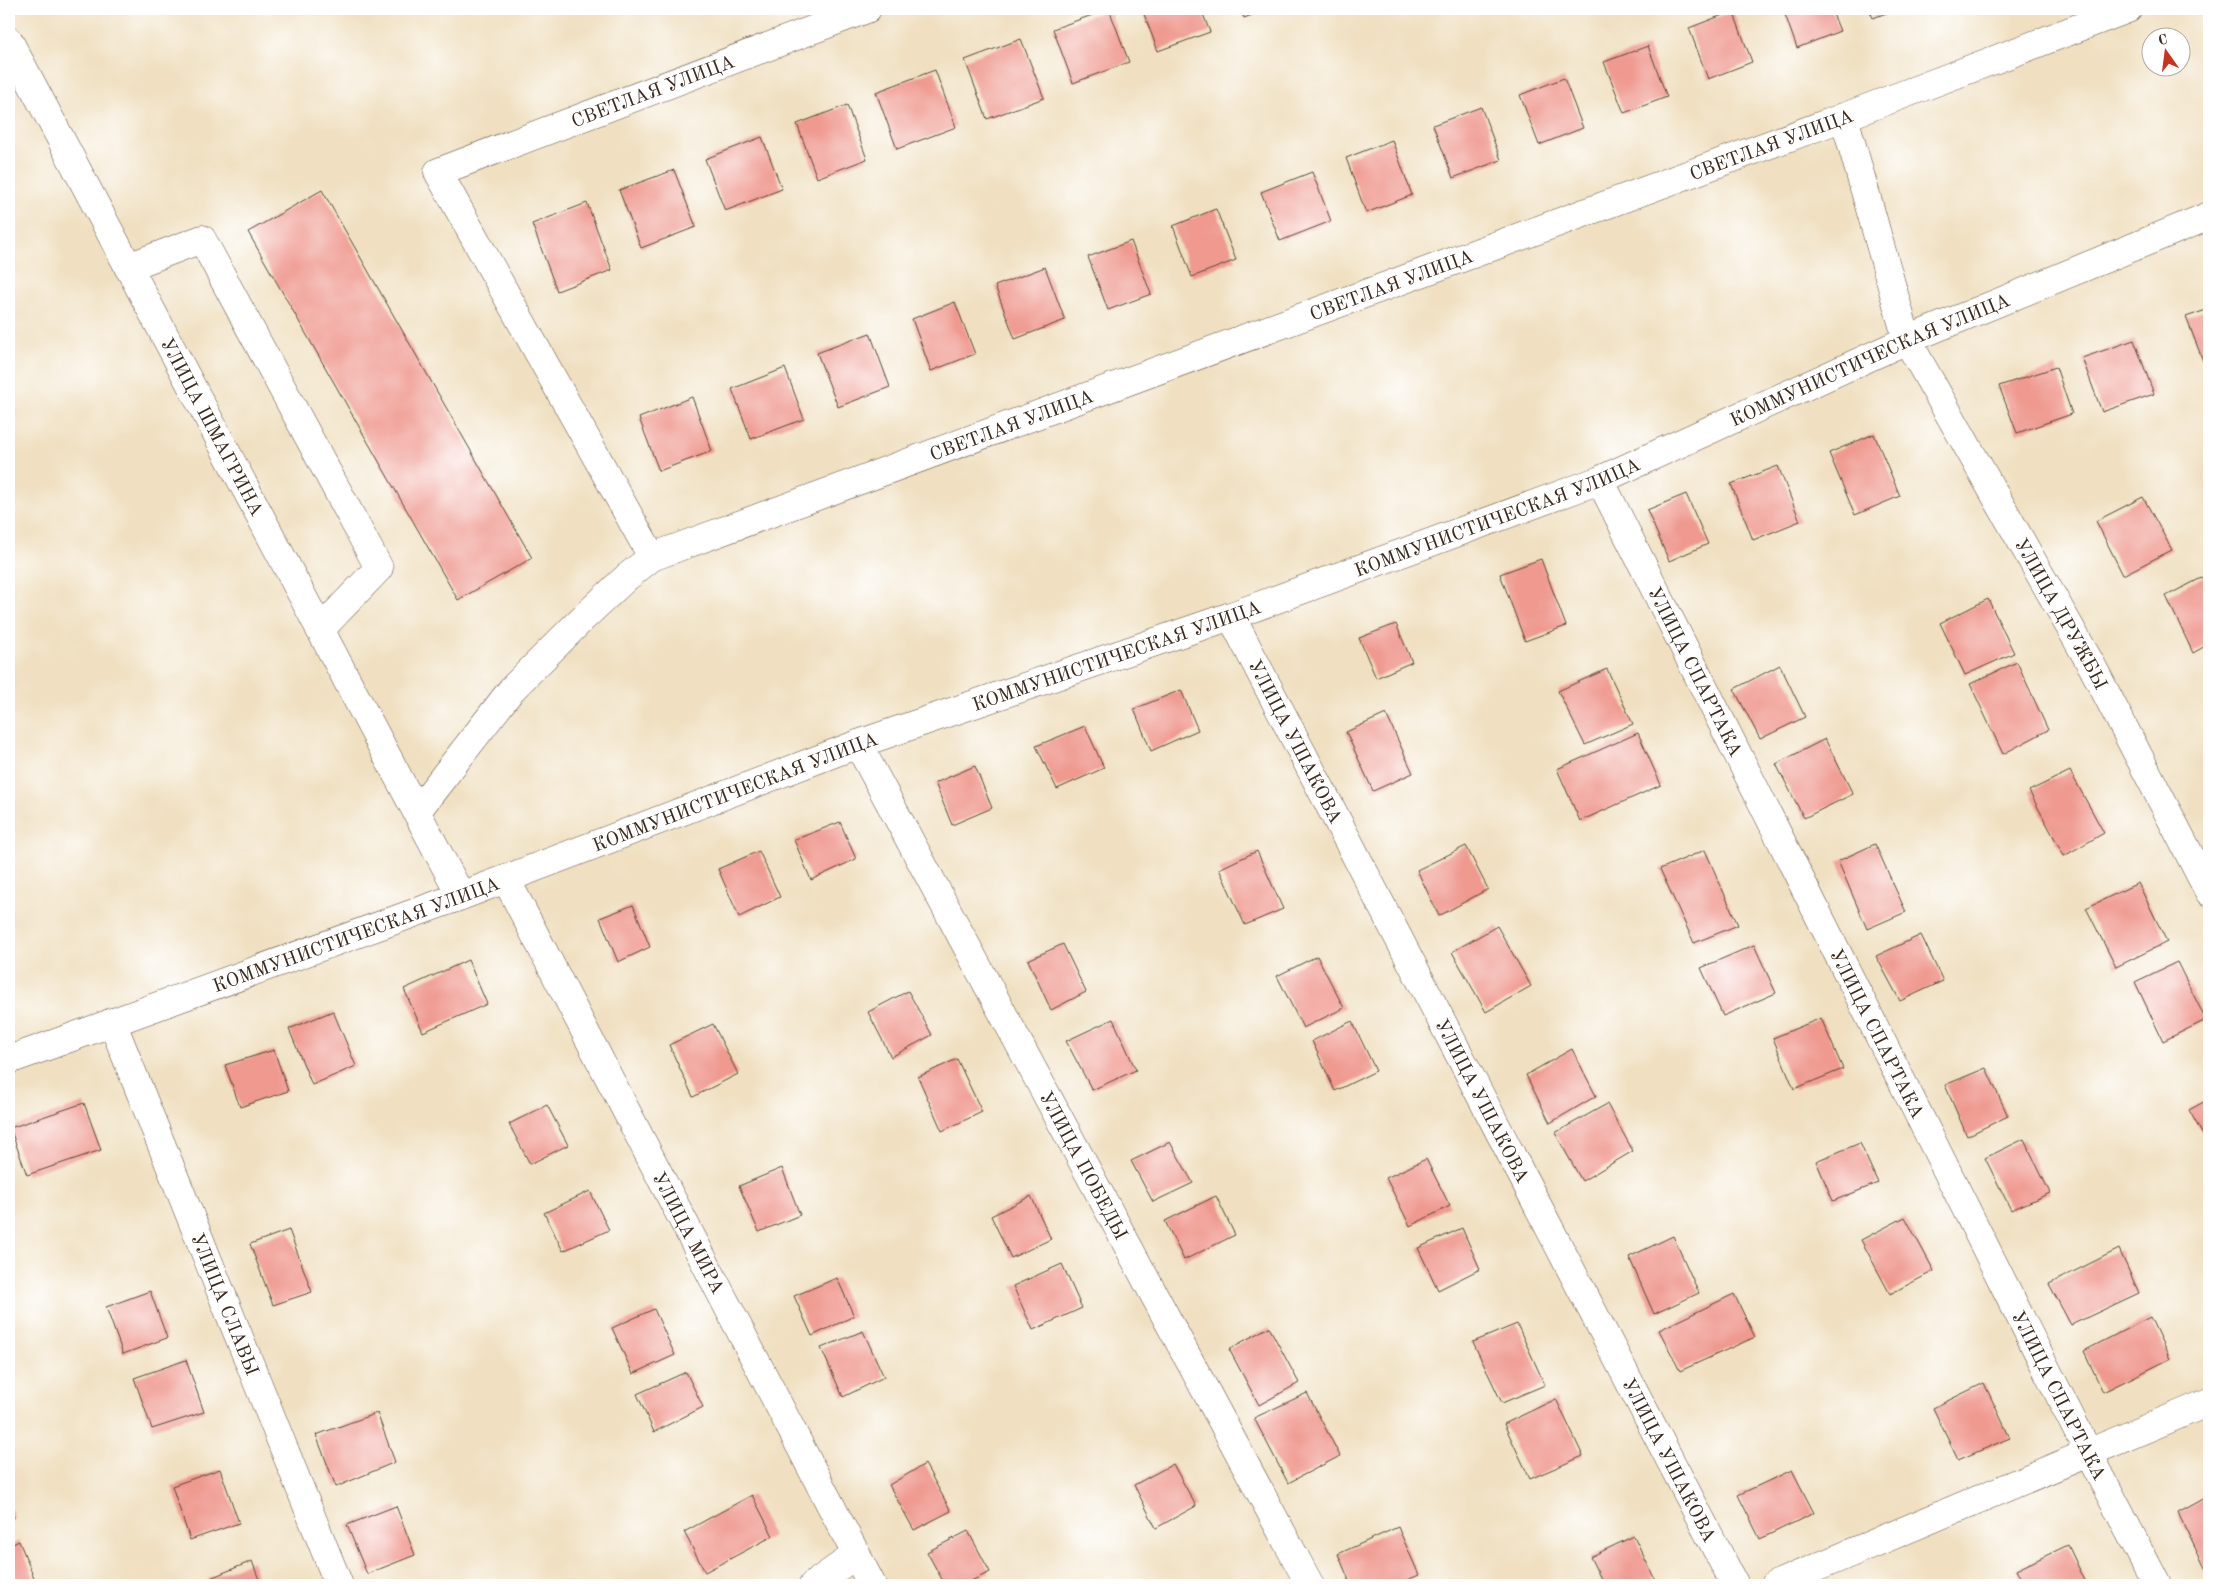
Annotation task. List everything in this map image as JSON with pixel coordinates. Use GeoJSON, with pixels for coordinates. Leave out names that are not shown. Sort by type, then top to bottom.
{"type":"FeatureCollection","features":[{"type":"Feature","properties":{"kind":"street","name":"СВЕТЛАЯ УЛИЦА"},"geometry":{"type":"LineString","coordinates":[[652,557],[438,172],[867,9]]}},
{"type":"Feature","properties":{"kind":"street","name":"СВЕТЛАЯ УЛИЦА"},"geometry":{"type":"LineString","coordinates":[[417,811],[512,689],[582,619],[627,577],[652,557],[1844,117],[2128,9]]}},
{"type":"Feature","properties":{"kind":"street","name":"УЛИЦА ШМАГРИНА"},"geometry":{"type":"LineString","coordinates":[[9,41],[461,896]]}},
{"type":"Feature","properties":{"kind":"street","name":"УЛИЦА ДРУЖБЫ"},"geometry":{"type":"LineString","coordinates":[[1844,117],[1908,340],[2092,666],[2209,892]]}},
{"type":"Feature","properties":{"kind":"street","name":"КОММУНИСТИЧЕСКАЯ УЛИЦА"},"geometry":{"type":"LineString","coordinates":[[9,1060],[461,896],[858,744],[1231,616],[1600,480],[1908,340],[2209,216]]}},
{"type":"Feature","properties":{"kind":"street"},"geometry":{"type":"LineString","coordinates":[[128,267],[202,239],[379,568],[320,630]]}},
{"type":"Feature","properties":{"kind":"street","name":"УЛИЦА СПАРТАКА"},"geometry":{"type":"LineString","coordinates":[[1600,480],[2088,1452],[2157,1585]]}},
{"type":"Feature","properties":{"kind":"street","name":"УЛИЦА УШАКОВА"},"geometry":{"type":"LineString","coordinates":[[1231,616],[1735,1585]]}},
{"type":"Feature","properties":{"kind":"street","name":"УЛИЦА ПОБЕДЫ"},"geometry":{"type":"LineString","coordinates":[[858,744],[1310,1585]]}},
{"type":"Feature","properties":{"kind":"street","name":"УЛИЦА МИРА"},"geometry":{"type":"LineString","coordinates":[[506,879],[872,1585]]}},
{"type":"Feature","properties":{"kind":"street","name":"УЛИЦА СЛАВЫ"},"geometry":{"type":"LineString","coordinates":[[112,1022],[339,1585]]}},
{"type":"Feature","properties":{"kind":"street"},"geometry":{"type":"LineString","coordinates":[[1775,1585],[2209,1402]]}},
{"type":"Feature","properties":{"kind":"street"},"geometry":{"type":"LineString","coordinates":[[813,1585],[857,1554]]}},
{"type":"Feature","properties":{"kind":"building"},"geometry":{"type":"Polygon","coordinates":[[[1109,9],[1129,62],[1073,83],[1053,29],[1109,9]]]}},
{"type":"Feature","properties":{"kind":"building"},"geometry":{"type":"Polygon","coordinates":[[[1142,9],[1201,9],[1210,32],[1158,51],[1142,9]]]}},
{"type":"Feature","properties":{"kind":"building"},"geometry":{"type":"Polygon","coordinates":[[[1240,9],[1268,9],[1244,18],[1240,9]]]}},
{"type":"Feature","properties":{"kind":"building"},"geometry":{"type":"Polygon","coordinates":[[[1783,9],[1831,9],[1840,31],[1797,48],[1783,9]]]}},
{"type":"Feature","properties":{"kind":"building"},"geometry":{"type":"Polygon","coordinates":[[[1869,9],[1897,9],[1873,18],[1869,9]]]}},
{"type":"Feature","properties":{"kind":"building"},"geometry":{"type":"Polygon","coordinates":[[[1733,11],[1752,62],[1708,79],[1689,28],[1733,11]]]}},
{"type":"Feature","properties":{"kind":"building"},"geometry":{"type":"Polygon","coordinates":[[[1021,39],[1044,98],[987,119],[965,60],[1021,39]]]}},
{"type":"Feature","properties":{"kind":"building"},"geometry":{"type":"Polygon","coordinates":[[[1648,46],[1667,97],[1624,113],[1604,62],[1648,46]]]}},
{"type":"Feature","properties":{"kind":"building"},"geometry":{"type":"Polygon","coordinates":[[[935,70],[956,127],[897,149],[876,92],[935,70]]]}},
{"type":"Feature","properties":{"kind":"building"},"geometry":{"type":"Polygon","coordinates":[[[1564,78],[1583,128],[1539,145],[1520,95],[1564,78]]]}},
{"type":"Feature","properties":{"kind":"building"},"geometry":{"type":"Polygon","coordinates":[[[847,105],[867,159],[817,178],[797,124],[847,105]]]}},
{"type":"Feature","properties":{"kind":"building"},"geometry":{"type":"Polygon","coordinates":[[[1481,107],[1501,160],[1453,178],[1433,125],[1481,107]]]}},
{"type":"Feature","properties":{"kind":"building"},"geometry":{"type":"Polygon","coordinates":[[[762,137],[782,189],[725,211],[705,159],[762,137]]]}},
{"type":"Feature","properties":{"kind":"building"},"geometry":{"type":"Polygon","coordinates":[[[1392,140],[1412,195],[1366,213],[1346,158],[1392,140]]]}},
{"type":"Feature","properties":{"kind":"building"},"geometry":{"type":"Polygon","coordinates":[[[674,170],[696,227],[641,248],[619,190],[674,170]]]}},
{"type":"Feature","properties":{"kind":"building"},"geometry":{"type":"Polygon","coordinates":[[[1312,172],[1331,221],[1280,241],[1261,192],[1312,172]]]}},
{"type":"Feature","properties":{"kind":"building"},"geometry":{"type":"Polygon","coordinates":[[[322,190],[532,558],[458,600],[248,232],[322,190]]]}},
{"type":"Feature","properties":{"kind":"building"},"geometry":{"type":"Polygon","coordinates":[[[587,203],[612,270],[557,291],[532,224],[587,203]]]}},
{"type":"Feature","properties":{"kind":"building"},"geometry":{"type":"Polygon","coordinates":[[[1216,209],[1236,260],[1192,277],[1173,226],[1216,209]]]}},
{"type":"Feature","properties":{"kind":"building"},"geometry":{"type":"Polygon","coordinates":[[[1131,241],[1151,294],[1108,310],[1088,257],[1131,241]]]}},
{"type":"Feature","properties":{"kind":"building"},"geometry":{"type":"Polygon","coordinates":[[[1045,267],[1065,320],[1015,339],[995,286],[1045,267]]]}},
{"type":"Feature","properties":{"kind":"building"},"geometry":{"type":"Polygon","coordinates":[[[955,302],[975,354],[931,371],[912,319],[955,302]]]}},
{"type":"Feature","properties":{"kind":"building"},"geometry":{"type":"Polygon","coordinates":[[[2209,309],[2209,365],[2205,366],[2186,317],[2209,309]]]}},
{"type":"Feature","properties":{"kind":"building"},"geometry":{"type":"Polygon","coordinates":[[[870,333],[890,387],[838,407],[817,353],[870,333]]]}},
{"type":"Feature","properties":{"kind":"building"},"geometry":{"type":"Polygon","coordinates":[[[2134,340],[2154,394],[2102,412],[2082,358],[2134,340]]]}},
{"type":"Feature","properties":{"kind":"building"},"geometry":{"type":"Polygon","coordinates":[[[2056,367],[2072,414],[2017,433],[1999,386],[2056,367]]]}},
{"type":"Feature","properties":{"kind":"building"},"geometry":{"type":"Polygon","coordinates":[[[785,368],[804,419],[751,439],[732,389],[785,368]]]}},
{"type":"Feature","properties":{"kind":"building"},"geometry":{"type":"Polygon","coordinates":[[[692,397],[712,451],[659,471],[639,418],[692,397]]]}},
{"type":"Feature","properties":{"kind":"building"},"geometry":{"type":"Polygon","coordinates":[[[1874,434],[1900,496],[1855,515],[1829,453],[1874,434]]]}},
{"type":"Feature","properties":{"kind":"building"},"geometry":{"type":"Polygon","coordinates":[[[1778,466],[1800,521],[1753,540],[1731,484],[1778,466]]]}},
{"type":"Feature","properties":{"kind":"building"},"geometry":{"type":"Polygon","coordinates":[[[1686,494],[1708,544],[1669,561],[1647,510],[1686,494]]]}},
{"type":"Feature","properties":{"kind":"building"},"geometry":{"type":"Polygon","coordinates":[[[2143,497],[2172,550],[2123,575],[2096,521],[2143,497]]]}},
{"type":"Feature","properties":{"kind":"building"},"geometry":{"type":"Polygon","coordinates":[[[1541,559],[1566,626],[1525,641],[1500,574],[1541,559]]]}},
{"type":"Feature","properties":{"kind":"building"},"geometry":{"type":"Polygon","coordinates":[[[2209,574],[2209,644],[2193,653],[2166,596],[2209,574]]]}},
{"type":"Feature","properties":{"kind":"building"},"geometry":{"type":"Polygon","coordinates":[[[1988,599],[2014,653],[1965,675],[1940,623],[1988,599]]]}},
{"type":"Feature","properties":{"kind":"building"},"geometry":{"type":"Polygon","coordinates":[[[1396,624],[1412,662],[1376,678],[1359,638],[1396,624]]]}},
{"type":"Feature","properties":{"kind":"building"},"geometry":{"type":"Polygon","coordinates":[[[2017,662],[2048,730],[2003,754],[1970,684],[2017,662]]]}},
{"type":"Feature","properties":{"kind":"building"},"geometry":{"type":"Polygon","coordinates":[[[1780,665],[1805,717],[1760,739],[1734,689],[1780,665]]]}},
{"type":"Feature","properties":{"kind":"building"},"geometry":{"type":"Polygon","coordinates":[[[1607,669],[1633,724],[1585,745],[1558,691],[1607,669]]]}},
{"type":"Feature","properties":{"kind":"building"},"geometry":{"type":"Polygon","coordinates":[[[1181,690],[1198,730],[1151,751],[1134,709],[1181,690]]]}},
{"type":"Feature","properties":{"kind":"building"},"geometry":{"type":"Polygon","coordinates":[[[1386,714],[1413,773],[1373,791],[1346,732],[1386,714]]]}},
{"type":"Feature","properties":{"kind":"building"},"geometry":{"type":"Polygon","coordinates":[[[1085,726],[1104,768],[1057,789],[1036,746],[1085,726]]]}},
{"type":"Feature","properties":{"kind":"building"},"geometry":{"type":"Polygon","coordinates":[[[1638,733],[1661,785],[1580,821],[1557,769],[1638,733]]]}},
{"type":"Feature","properties":{"kind":"building"},"geometry":{"type":"Polygon","coordinates":[[[1825,739],[1853,794],[1804,818],[1776,764],[1825,739]]]}},
{"type":"Feature","properties":{"kind":"building"},"geometry":{"type":"Polygon","coordinates":[[[975,766],[992,808],[952,825],[935,783],[975,766]]]}},
{"type":"Feature","properties":{"kind":"building"},"geometry":{"type":"Polygon","coordinates":[[[2070,771],[2104,833],[2064,856],[2029,791],[2070,771]]]}},
{"type":"Feature","properties":{"kind":"building"},"geometry":{"type":"Polygon","coordinates":[[[840,822],[856,859],[811,880],[794,840],[840,822]]]}},
{"type":"Feature","properties":{"kind":"building"},"geometry":{"type":"Polygon","coordinates":[[[1875,844],[1906,912],[1867,929],[1838,861],[1875,844]]]}},
{"type":"Feature","properties":{"kind":"building"},"geometry":{"type":"Polygon","coordinates":[[[1466,846],[1488,889],[1439,916],[1417,870],[1466,846]]]}},
{"type":"Feature","properties":{"kind":"building"},"geometry":{"type":"Polygon","coordinates":[[[1705,850],[1738,925],[1694,943],[1660,869],[1705,850]]]}},
{"type":"Feature","properties":{"kind":"building"},"geometry":{"type":"Polygon","coordinates":[[[759,851],[780,897],[739,917],[718,869],[759,851]]]}},
{"type":"Feature","properties":{"kind":"building"},"geometry":{"type":"Polygon","coordinates":[[[1257,851],[1283,909],[1245,925],[1219,869],[1257,851]]]}},
{"type":"Feature","properties":{"kind":"building"},"geometry":{"type":"Polygon","coordinates":[[[2138,883],[2167,942],[2116,967],[2086,908],[2138,883]]]}},
{"type":"Feature","properties":{"kind":"building"},"geometry":{"type":"Polygon","coordinates":[[[633,905],[650,947],[618,962],[600,918],[633,905]]]}},
{"type":"Feature","properties":{"kind":"building"},"geometry":{"type":"Polygon","coordinates":[[[1497,926],[1531,986],[1486,1012],[1452,952],[1497,926]]]}},
{"type":"Feature","properties":{"kind":"building"},"geometry":{"type":"Polygon","coordinates":[[[1921,935],[1943,981],[1900,1001],[1876,956],[1921,935]]]}},
{"type":"Feature","properties":{"kind":"building"},"geometry":{"type":"Polygon","coordinates":[[[1063,944],[1086,992],[1051,1010],[1028,960],[1063,944]]]}},
{"type":"Feature","properties":{"kind":"building"},"geometry":{"type":"Polygon","coordinates":[[[1754,945],[1776,993],[1723,1016],[1701,968],[1754,945]]]}},
{"type":"Feature","properties":{"kind":"building"},"geometry":{"type":"Polygon","coordinates":[[[1317,956],[1344,1008],[1303,1028],[1277,976],[1317,956]]]}},
{"type":"Feature","properties":{"kind":"building"},"geometry":{"type":"Polygon","coordinates":[[[468,960],[487,1004],[423,1032],[404,989],[468,960]]]}},
{"type":"Feature","properties":{"kind":"building"},"geometry":{"type":"Polygon","coordinates":[[[2177,962],[2206,1020],[2163,1041],[2135,982],[2177,962]]]}},
{"type":"Feature","properties":{"kind":"building"},"geometry":{"type":"Polygon","coordinates":[[[908,991],[932,1035],[891,1057],[868,1012],[908,991]]]}},
{"type":"Feature","properties":{"kind":"building"},"geometry":{"type":"Polygon","coordinates":[[[333,1011],[356,1066],[312,1085],[289,1029],[333,1011]]]}},
{"type":"Feature","properties":{"kind":"building"},"geometry":{"type":"Polygon","coordinates":[[[1821,1018],[1843,1069],[1794,1089],[1773,1038],[1821,1018]]]}},
{"type":"Feature","properties":{"kind":"building"},"geometry":{"type":"Polygon","coordinates":[[[1113,1019],[1136,1070],[1092,1090],[1066,1041],[1113,1019]]]}},
{"type":"Feature","properties":{"kind":"building"},"geometry":{"type":"Polygon","coordinates":[[[1352,1021],[1376,1071],[1335,1091],[1312,1041],[1352,1021]]]}},
{"type":"Feature","properties":{"kind":"building"},"geometry":{"type":"Polygon","coordinates":[[[713,1024],[738,1074],[693,1097],[669,1045],[713,1024]]]}},
{"type":"Feature","properties":{"kind":"building"},"geometry":{"type":"Polygon","coordinates":[[[1572,1049],[1596,1096],[1550,1123],[1526,1075],[1572,1049]]]}},
{"type":"Feature","properties":{"kind":"building"},"geometry":{"type":"Polygon","coordinates":[[[274,1050],[288,1091],[240,1107],[225,1065],[274,1050]]]}},
{"type":"Feature","properties":{"kind":"building"},"geometry":{"type":"Polygon","coordinates":[[[957,1059],[982,1112],[942,1131],[918,1077],[957,1059]]]}},
{"type":"Feature","properties":{"kind":"building"},"geometry":{"type":"Polygon","coordinates":[[[1986,1068],[2008,1116],[1967,1136],[1945,1085],[1986,1068]]]}},
{"type":"Feature","properties":{"kind":"building"},"geometry":{"type":"Polygon","coordinates":[[[2209,1099],[2209,1146],[2189,1110],[2209,1099]]]}},
{"type":"Feature","properties":{"kind":"building"},"geometry":{"type":"Polygon","coordinates":[[[84,1103],[101,1150],[27,1175],[10,1128],[84,1103]]]}},
{"type":"Feature","properties":{"kind":"building"},"geometry":{"type":"Polygon","coordinates":[[[1607,1104],[1633,1151],[1582,1181],[1555,1133],[1607,1104]]]}},
{"type":"Feature","properties":{"kind":"building"},"geometry":{"type":"Polygon","coordinates":[[[547,1105],[568,1145],[530,1164],[509,1124],[547,1105]]]}},
{"type":"Feature","properties":{"kind":"building"},"geometry":{"type":"Polygon","coordinates":[[[2024,1139],[2050,1193],[2011,1210],[1985,1158],[2024,1139]]]}},
{"type":"Feature","properties":{"kind":"building"},"geometry":{"type":"Polygon","coordinates":[[[1170,1142],[1193,1183],[1153,1202],[1131,1161],[1170,1142]]]}},
{"type":"Feature","properties":{"kind":"building"},"geometry":{"type":"Polygon","coordinates":[[[1860,1143],[1878,1183],[1833,1201],[1816,1161],[1860,1143]]]}},
{"type":"Feature","properties":{"kind":"building"},"geometry":{"type":"Polygon","coordinates":[[[1426,1159],[1450,1206],[1410,1226],[1386,1178],[1426,1159]]]}},
{"type":"Feature","properties":{"kind":"building"},"geometry":{"type":"Polygon","coordinates":[[[782,1168],[800,1215],[759,1232],[739,1186],[782,1168]]]}},
{"type":"Feature","properties":{"kind":"building"},"geometry":{"type":"Polygon","coordinates":[[[590,1191],[609,1230],[563,1251],[544,1213],[590,1191]]]}},
{"type":"Feature","properties":{"kind":"building"},"geometry":{"type":"Polygon","coordinates":[[[1031,1196],[1051,1239],[1011,1258],[991,1216],[1031,1196]]]}},
{"type":"Feature","properties":{"kind":"building"},"geometry":{"type":"Polygon","coordinates":[[[1216,1196],[1235,1235],[1184,1260],[1165,1221],[1216,1196]]]}},
{"type":"Feature","properties":{"kind":"building"},"geometry":{"type":"Polygon","coordinates":[[[1905,1217],[1934,1271],[1890,1294],[1861,1240],[1905,1217]]]}},
{"type":"Feature","properties":{"kind":"building"},"geometry":{"type":"Polygon","coordinates":[[[1462,1228],[1480,1269],[1438,1290],[1418,1248],[1462,1228]]]}},
{"type":"Feature","properties":{"kind":"building"},"geometry":{"type":"Polygon","coordinates":[[[289,1230],[312,1292],[273,1305],[250,1244],[289,1230]]]}},
{"type":"Feature","properties":{"kind":"building"},"geometry":{"type":"Polygon","coordinates":[[[1673,1236],[1699,1293],[1654,1314],[1629,1257],[1673,1236]]]}},
{"type":"Feature","properties":{"kind":"building"},"geometry":{"type":"Polygon","coordinates":[[[2119,1249],[2139,1293],[2071,1325],[2049,1284],[2119,1249]]]}},
{"type":"Feature","properties":{"kind":"building"},"geometry":{"type":"Polygon","coordinates":[[[1062,1264],[1082,1308],[1033,1330],[1013,1286],[1062,1264]]]}},
{"type":"Feature","properties":{"kind":"building"},"geometry":{"type":"Polygon","coordinates":[[[837,1278],[854,1316],[812,1336],[794,1296],[837,1278]]]}},
{"type":"Feature","properties":{"kind":"building"},"geometry":{"type":"Polygon","coordinates":[[[150,1291],[167,1338],[123,1354],[106,1307],[150,1291]]]}},
{"type":"Feature","properties":{"kind":"building"},"geometry":{"type":"Polygon","coordinates":[[[1734,1294],[1755,1337],[1680,1371],[1659,1330],[1734,1294]]]}},
{"type":"Feature","properties":{"kind":"building"},"geometry":{"type":"Polygon","coordinates":[[[654,1309],[675,1355],[633,1374],[612,1328],[654,1309]]]}},
{"type":"Feature","properties":{"kind":"building"},"geometry":{"type":"Polygon","coordinates":[[[2150,1317],[2170,1359],[2103,1392],[2084,1351],[2150,1317]]]}},
{"type":"Feature","properties":{"kind":"building"},"geometry":{"type":"Polygon","coordinates":[[[1517,1324],[1545,1385],[1502,1403],[1473,1342],[1517,1324]]]}},
{"type":"Feature","properties":{"kind":"building"},"geometry":{"type":"Polygon","coordinates":[[[1269,1327],[1299,1383],[1259,1405],[1229,1349],[1269,1327]]]}},
{"type":"Feature","properties":{"kind":"building"},"geometry":{"type":"Polygon","coordinates":[[[863,1331],[884,1377],[843,1397],[821,1348],[863,1331]]]}},
{"type":"Feature","properties":{"kind":"building"},"geometry":{"type":"Polygon","coordinates":[[[186,1360],[204,1412],[152,1429],[134,1378],[186,1360]]]}},
{"type":"Feature","properties":{"kind":"building"},"geometry":{"type":"Polygon","coordinates":[[[686,1372],[703,1407],[654,1432],[637,1394],[686,1372]]]}},
{"type":"Feature","properties":{"kind":"building"},"geometry":{"type":"Polygon","coordinates":[[[1984,1383],[2010,1438],[1958,1460],[1933,1408],[1984,1383]]]}},
{"type":"Feature","properties":{"kind":"building"},"geometry":{"type":"Polygon","coordinates":[[[1307,1393],[1340,1456],[1288,1483],[1254,1418],[1307,1393]]]}},
{"type":"Feature","properties":{"kind":"building"},"geometry":{"type":"Polygon","coordinates":[[[1556,1399],[1583,1456],[1530,1479],[1504,1424],[1556,1399]]]}},
{"type":"Feature","properties":{"kind":"building"},"geometry":{"type":"Polygon","coordinates":[[[377,1413],[395,1462],[336,1487],[316,1435],[377,1413]]]}},
{"type":"Feature","properties":{"kind":"building"},"geometry":{"type":"Polygon","coordinates":[[[925,1464],[951,1511],[914,1530],[889,1485],[925,1464]]]}},
{"type":"Feature","properties":{"kind":"building"},"geometry":{"type":"Polygon","coordinates":[[[1173,1464],[1196,1506],[1156,1528],[1134,1485],[1173,1464]]]}},
{"type":"Feature","properties":{"kind":"building"},"geometry":{"type":"Polygon","coordinates":[[[220,1469],[239,1523],[190,1540],[172,1486],[220,1469]]]}},
{"type":"Feature","properties":{"kind":"building"},"geometry":{"type":"Polygon","coordinates":[[[1792,1470],[1814,1513],[1760,1539],[1738,1495],[1792,1470]]]}},
{"type":"Feature","properties":{"kind":"building"},"geometry":{"type":"Polygon","coordinates":[[[752,1495],[773,1536],[705,1572],[684,1532],[752,1495]]]}},
{"type":"Feature","properties":{"kind":"building"},"geometry":{"type":"Polygon","coordinates":[[[2209,1496],[2209,1570],[2207,1572],[2178,1513],[2209,1496]]]}},
{"type":"Feature","properties":{"kind":"building"},"geometry":{"type":"Polygon","coordinates":[[[9,1503],[14,1518],[9,1520],[9,1503]]]}},
{"type":"Feature","properties":{"kind":"building"},"geometry":{"type":"Polygon","coordinates":[[[396,1506],[415,1555],[367,1574],[347,1525],[396,1506]]]}},
{"type":"Feature","properties":{"kind":"building"},"geometry":{"type":"Polygon","coordinates":[[[1398,1527],[1419,1575],[1396,1585],[1351,1585],[1338,1554],[1398,1527]]]}},
{"type":"Feature","properties":{"kind":"building"},"geometry":{"type":"Polygon","coordinates":[[[968,1531],[990,1572],[963,1585],[945,1585],[927,1552],[968,1531]]]}},
{"type":"Feature","properties":{"kind":"building"},"geometry":{"type":"Polygon","coordinates":[[[1634,1536],[1657,1584],[1604,1585],[1590,1557],[1634,1536]]]}},
{"type":"Feature","properties":{"kind":"building"},"geometry":{"type":"Polygon","coordinates":[[[19,1541],[37,1585],[9,1585],[9,1546],[19,1541]]]}},
{"type":"Feature","properties":{"kind":"building"},"geometry":{"type":"Polygon","coordinates":[[[2068,1545],[2087,1585],[2024,1585],[2016,1570],[2068,1545]]]}},
{"type":"Feature","properties":{"kind":"building"},"geometry":{"type":"Polygon","coordinates":[[[252,1561],[261,1585],[211,1585],[208,1579],[252,1561]]]}}]}
